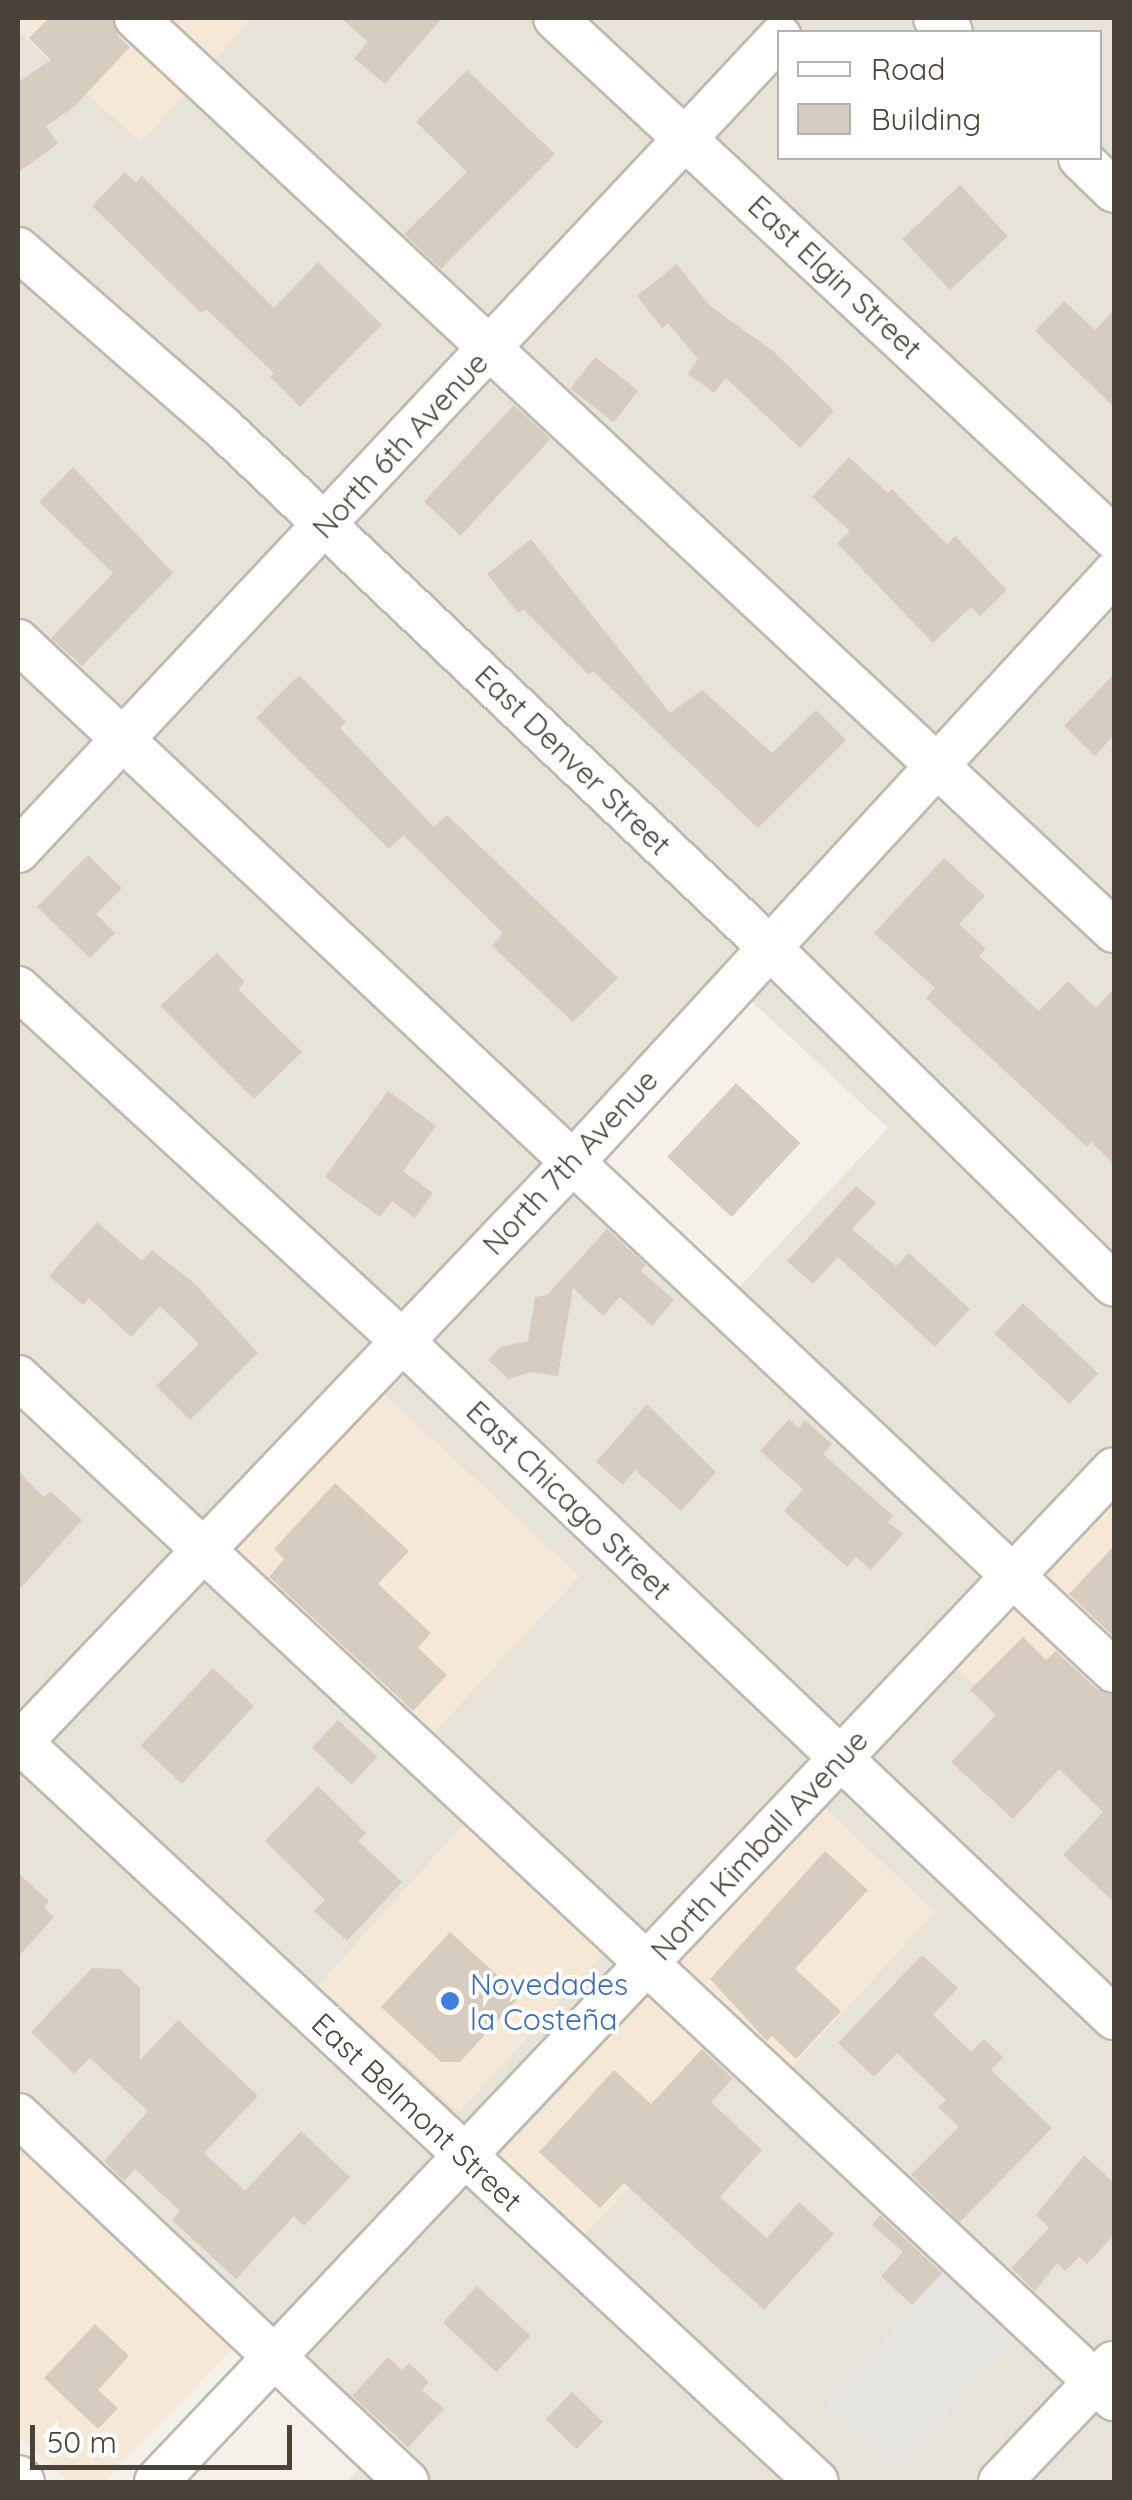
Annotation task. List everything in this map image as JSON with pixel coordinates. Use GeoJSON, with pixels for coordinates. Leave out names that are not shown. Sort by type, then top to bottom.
{"type":"FeatureCollection","features":[{"type":"Feature","properties":{"kind":"street"},"geometry":{"type":"LineString","coordinates":[[136,18],[1114,931]]}},
{"type":"Feature","properties":{"kind":"street","name":"East Elgin Street"},"geometry":{"type":"LineString","coordinates":[[555,18],[1114,538]]}},
{"type":"Feature","properties":{"kind":"street","name":"North 6th Avenue"},"geometry":{"type":"LineString","coordinates":[[18,851],[777,40]]}},
{"type":"Feature","properties":{"kind":"street"},"geometry":{"type":"LineString","coordinates":[[1082,160],[1114,191]]}},
{"type":"Feature","properties":{"kind":"street","name":"East Denver Street"},"geometry":{"type":"LineString","coordinates":[[18,248],[222,428],[325,525],[768,946],[1114,1285]]}},
{"type":"Feature","properties":{"kind":"street","name":"North 7th Avenue"},"geometry":{"type":"LineString","coordinates":[[18,1742],[572,1162],[1114,573]]}},
{"type":"Feature","properties":{"kind":"street"},"geometry":{"type":"LineString","coordinates":[[18,642],[1114,1671]]}},
{"type":"Feature","properties":{"kind":"street","name":"East Chicago Street"},"geometry":{"type":"LineString","coordinates":[[18,988],[401,1340],[1114,2018]]}},
{"type":"Feature","properties":{"kind":"street"},"geometry":{"type":"LineString","coordinates":[[18,1377],[648,1964],[1108,2380],[1000,2482]]}},
{"type":"Feature","properties":{"kind":"street","name":"North Kimball Avenue"},"geometry":{"type":"LineString","coordinates":[[156,2482],[1114,1469]]}},
{"type":"Feature","properties":{"kind":"street","name":"East Belmont Street"},"geometry":{"type":"LineString","coordinates":[[18,1742],[817,2482]]}},
{"type":"Feature","properties":{"kind":"street"},"geometry":{"type":"LineString","coordinates":[[18,2116],[407,2482]]}},
{"type":"Feature","properties":{"kind":"street"},"geometry":{"type":"LineString","coordinates":[[18,2477],[23,2482]]}},
{"type":"Feature","properties":{"kind":"shaded area"},"geometry":{"type":"Polygon","coordinates":[[[22,18],[252,18],[141,142],[18,31],[22,18]]]}},
{"type":"Feature","properties":{"kind":"shaded area"},"geometry":{"type":"Polygon","coordinates":[[[252,18],[1114,18],[1114,1500],[957,1668],[1106,1804],[1114,1795],[1114,2482],[347,2482],[367,2461],[18,2132],[18,31],[141,142],[252,18]],[[749,999],[578,1182],[715,1313],[888,1128],[749,999]]]}},
{"type":"Feature","properties":{"kind":"shaded area"},"geometry":{"type":"Polygon","coordinates":[[[382,1392],[579,1576],[426,1741],[229,1557],[382,1392]]]}},
{"type":"Feature","properties":{"kind":"shaded area"},"geometry":{"type":"Polygon","coordinates":[[[1114,1500],[1114,1795],[1105,1805],[957,1668],[1114,1500]]]}},
{"type":"Feature","properties":{"kind":"shaded area"},"geometry":{"type":"Polygon","coordinates":[[[825,1808],[935,1912],[774,2087],[747,2064],[583,2236],[499,2156],[825,1808]]]}},
{"type":"Feature","properties":{"kind":"shaded area"},"geometry":{"type":"Polygon","coordinates":[[[470,1817],[611,1944],[459,2113],[318,1986],[470,1817]]]}},
{"type":"Feature","properties":{"kind":"shaded area"},"geometry":{"type":"Polygon","coordinates":[[[18,2132],[241,2340],[104,2482],[69,2482],[18,2435],[18,2132]]]}},
{"type":"Feature","properties":{"kind":"shaded area"},"geometry":{"type":"Polygon","coordinates":[[[943,2275],[1014,2339],[897,2469],[826,2405],[943,2275]]]}},
{"type":"Feature","properties":{"kind":"building"},"geometry":{"type":"Polygon","coordinates":[[[49,18],[112,18],[118,36],[130,47],[74,107],[46,126],[58,144],[18,172],[18,82],[51,60],[29,38],[49,18]]]}},
{"type":"Feature","properties":{"kind":"building"},"geometry":{"type":"Polygon","coordinates":[[[341,18],[442,18],[385,84],[354,58],[368,42],[341,18]]]}},
{"type":"Feature","properties":{"kind":"building"},"geometry":{"type":"Polygon","coordinates":[[[467,70],[555,154],[441,269],[404,234],[467,172],[416,122],[467,70]]]}},
{"type":"Feature","properties":{"kind":"building"},"geometry":{"type":"Polygon","coordinates":[[[125,172],[136,183],[142,176],[274,308],[318,262],[382,325],[300,407],[270,377],[274,373],[206,309],[201,313],[92,206],[125,172]]]}},
{"type":"Feature","properties":{"kind":"building"},"geometry":{"type":"Polygon","coordinates":[[[960,185],[1008,236],[950,290],[902,239],[960,185]]]}},
{"type":"Feature","properties":{"kind":"building"},"geometry":{"type":"Polygon","coordinates":[[[677,264],[709,305],[774,352],[834,411],[800,448],[726,378],[714,393],[688,374],[698,359],[668,323],[662,328],[637,296],[677,264]]]}},
{"type":"Feature","properties":{"kind":"building"},"geometry":{"type":"Polygon","coordinates":[[[1064,301],[1095,330],[1114,310],[1114,407],[1035,331],[1064,301]]]}},
{"type":"Feature","properties":{"kind":"building"},"geometry":{"type":"Polygon","coordinates":[[[595,357],[638,391],[614,422],[570,389],[595,357]]]}},
{"type":"Feature","properties":{"kind":"building"},"geometry":{"type":"Polygon","coordinates":[[[514,405],[551,439],[461,536],[424,502],[514,405]]]}},
{"type":"Feature","properties":{"kind":"building"},"geometry":{"type":"Polygon","coordinates":[[[849,457],[888,493],[892,489],[947,544],[955,536],[1007,590],[980,616],[971,607],[933,643],[837,543],[850,531],[812,497],[849,457]]]}},
{"type":"Feature","properties":{"kind":"building"},"geometry":{"type":"Polygon","coordinates":[[[73,467],[173,573],[82,666],[51,638],[113,573],[39,502],[73,467]]]}},
{"type":"Feature","properties":{"kind":"building"},"geometry":{"type":"Polygon","coordinates":[[[531,539],[670,713],[702,690],[772,753],[816,710],[846,740],[758,828],[593,671],[589,675],[523,609],[518,613],[487,574],[531,539]]]}},
{"type":"Feature","properties":{"kind":"building"},"geometry":{"type":"Polygon","coordinates":[[[1114,674],[1114,735],[1095,756],[1064,726],[1114,674]]]}},
{"type":"Feature","properties":{"kind":"building"},"geometry":{"type":"Polygon","coordinates":[[[299,675],[346,722],[340,728],[434,827],[447,815],[618,978],[573,1022],[492,946],[503,933],[403,835],[389,849],[256,718],[299,675]]]}},
{"type":"Feature","properties":{"kind":"building"},"geometry":{"type":"Polygon","coordinates":[[[88,855],[122,888],[96,914],[115,933],[90,958],[37,907],[88,855]]]}},
{"type":"Feature","properties":{"kind":"building"},"geometry":{"type":"Polygon","coordinates":[[[944,858],[985,896],[959,924],[986,949],[979,956],[1039,1011],[1068,981],[1096,1008],[1114,988],[1114,1164],[1091,1142],[1087,1147],[926,998],[935,988],[874,933],[944,858]]]}},
{"type":"Feature","properties":{"kind":"building"},"geometry":{"type":"Polygon","coordinates":[[[217,953],[245,982],[238,989],[302,1052],[254,1099],[160,1006],[217,953]]]}},
{"type":"Feature","properties":{"kind":"building"},"geometry":{"type":"Polygon","coordinates":[[[736,1083],[800,1143],[731,1217],[667,1157],[736,1083]]]}},
{"type":"Feature","properties":{"kind":"building"},"geometry":{"type":"Polygon","coordinates":[[[388,1091],[436,1126],[403,1171],[433,1193],[415,1218],[392,1201],[380,1217],[325,1177],[388,1091]]]}},
{"type":"Feature","properties":{"kind":"building"},"geometry":{"type":"Polygon","coordinates":[[[856,1186],[876,1203],[852,1229],[896,1266],[909,1253],[970,1309],[935,1347],[838,1257],[813,1284],[787,1261],[856,1186]]]}},
{"type":"Feature","properties":{"kind":"building"},"geometry":{"type":"Polygon","coordinates":[[[97,1222],[142,1261],[152,1250],[194,1283],[258,1353],[190,1420],[156,1386],[199,1344],[160,1306],[131,1337],[89,1298],[83,1305],[49,1276],[97,1222]]]}},
{"type":"Feature","properties":{"kind":"building"},"geometry":{"type":"Polygon","coordinates":[[[607,1229],[646,1265],[641,1271],[674,1300],[652,1326],[620,1297],[603,1316],[573,1288],[558,1376],[530,1372],[509,1379],[488,1360],[500,1347],[528,1341],[535,1297],[547,1295],[607,1229]]]}},
{"type":"Feature","properties":{"kind":"building"},"geometry":{"type":"Polygon","coordinates":[[[1023,1303],[1098,1373],[1070,1404],[994,1334],[1023,1303]]]}},
{"type":"Feature","properties":{"kind":"building"},"geometry":{"type":"Polygon","coordinates":[[[647,1404],[716,1472],[681,1511],[635,1470],[623,1485],[596,1462],[647,1404]]]}},
{"type":"Feature","properties":{"kind":"building"},"geometry":{"type":"Polygon","coordinates":[[[789,1419],[799,1428],[805,1420],[832,1444],[823,1454],[893,1516],[888,1522],[903,1534],[871,1570],[856,1557],[847,1567],[784,1511],[803,1489],[760,1451],[789,1419]]]}},
{"type":"Feature","properties":{"kind":"building"},"geometry":{"type":"Polygon","coordinates":[[[18,1471],[44,1497],[50,1491],[82,1520],[18,1591],[18,1471]]]}},
{"type":"Feature","properties":{"kind":"building"},"geometry":{"type":"Polygon","coordinates":[[[335,1483],[409,1551],[378,1584],[431,1633],[418,1648],[447,1675],[413,1711],[269,1577],[284,1559],[274,1549],[335,1483]]]}},
{"type":"Feature","properties":{"kind":"building"},"geometry":{"type":"Polygon","coordinates":[[[1114,1546],[1114,1637],[1069,1594],[1114,1546]]]}},
{"type":"Feature","properties":{"kind":"building"},"geometry":{"type":"Polygon","coordinates":[[[1023,1637],[1046,1660],[1056,1651],[1097,1689],[1114,1695],[1114,1902],[1063,1855],[1103,1812],[1059,1769],[1013,1819],[951,1762],[996,1715],[970,1690],[1023,1637]]]}},
{"type":"Feature","properties":{"kind":"building"},"geometry":{"type":"Polygon","coordinates":[[[213,1668],[254,1706],[182,1784],[141,1746],[213,1668]]]}},
{"type":"Feature","properties":{"kind":"building"},"geometry":{"type":"Polygon","coordinates":[[[338,1720],[377,1757],[352,1785],[312,1748],[338,1720]]]}},
{"type":"Feature","properties":{"kind":"building"},"geometry":{"type":"Polygon","coordinates":[[[318,1786],[366,1833],[358,1841],[402,1882],[347,1941],[314,1911],[325,1900],[265,1841],[318,1786]]]}},
{"type":"Feature","properties":{"kind":"building"},"geometry":{"type":"Polygon","coordinates":[[[825,1851],[868,1890],[795,1969],[841,2011],[796,2059],[772,2036],[767,2041],[710,1979],[825,1851]]]}},
{"type":"Feature","properties":{"kind":"building"},"geometry":{"type":"Polygon","coordinates":[[[18,1873],[49,1901],[44,1908],[54,1917],[18,1957],[18,1873]]]}},
{"type":"Feature","properties":{"kind":"building","name":"Novedades la Costeña"},"geometry":{"type":"Polygon","coordinates":[[[450,1932],[520,1996],[460,2062],[441,2062],[381,2007],[450,1932]]]}},
{"type":"Feature","properties":{"kind":"building"},"geometry":{"type":"Polygon","coordinates":[[[922,1955],[958,1988],[933,2015],[971,2052],[984,2039],[1003,2057],[991,2070],[1052,2128],[960,2222],[911,2175],[959,2127],[938,2107],[946,2100],[897,2053],[874,2077],[838,2043],[922,1955]]]}},
{"type":"Feature","properties":{"kind":"building"},"geometry":{"type":"Polygon","coordinates":[[[92,1968],[120,1969],[140,1988],[140,2060],[178,2020],[258,2096],[204,2153],[245,2191],[301,2131],[350,2177],[304,2226],[294,2216],[236,2279],[172,2220],[180,2211],[135,2169],[124,2181],[104,2161],[148,2111],[90,2058],[74,2074],[31,2032],[92,1968]]]}},
{"type":"Feature","properties":{"kind":"building"},"geometry":{"type":"Polygon","coordinates":[[[702,2049],[733,2078],[711,2102],[762,2150],[720,2197],[767,2238],[799,2202],[834,2234],[764,2310],[624,2183],[600,2208],[539,2152],[614,2070],[651,2104],[702,2049]]]}},
{"type":"Feature","properties":{"kind":"building"},"geometry":{"type":"Polygon","coordinates":[[[1084,2155],[1114,2183],[1114,2235],[1087,2264],[1079,2257],[1065,2271],[1057,2263],[1035,2291],[1011,2268],[1049,2228],[1036,2215],[1084,2155]]]}},
{"type":"Feature","properties":{"kind":"building"},"geometry":{"type":"Polygon","coordinates":[[[880,2215],[942,2273],[912,2305],[881,2276],[903,2252],[872,2225],[880,2215]]]}},
{"type":"Feature","properties":{"kind":"building"},"geometry":{"type":"Polygon","coordinates":[[[477,2286],[530,2336],[496,2372],[443,2323],[477,2286]]]}},
{"type":"Feature","properties":{"kind":"building"},"geometry":{"type":"Polygon","coordinates":[[[95,2324],[129,2356],[98,2390],[118,2408],[98,2429],[44,2378],[95,2324]]]}},
{"type":"Feature","properties":{"kind":"building"},"geometry":{"type":"Polygon","coordinates":[[[388,2357],[402,2370],[409,2363],[429,2382],[422,2390],[444,2409],[408,2447],[352,2396],[388,2357]]]}},
{"type":"Feature","properties":{"kind":"building"},"geometry":{"type":"Polygon","coordinates":[[[572,2392],[603,2422],[577,2449],[546,2419],[572,2392]]]}},
{"type":"Feature","properties":{"kind":"place","name":"Novedades la Costeña"},"geometry":{"type":"Point","coordinates":[450,2001]}}]}
